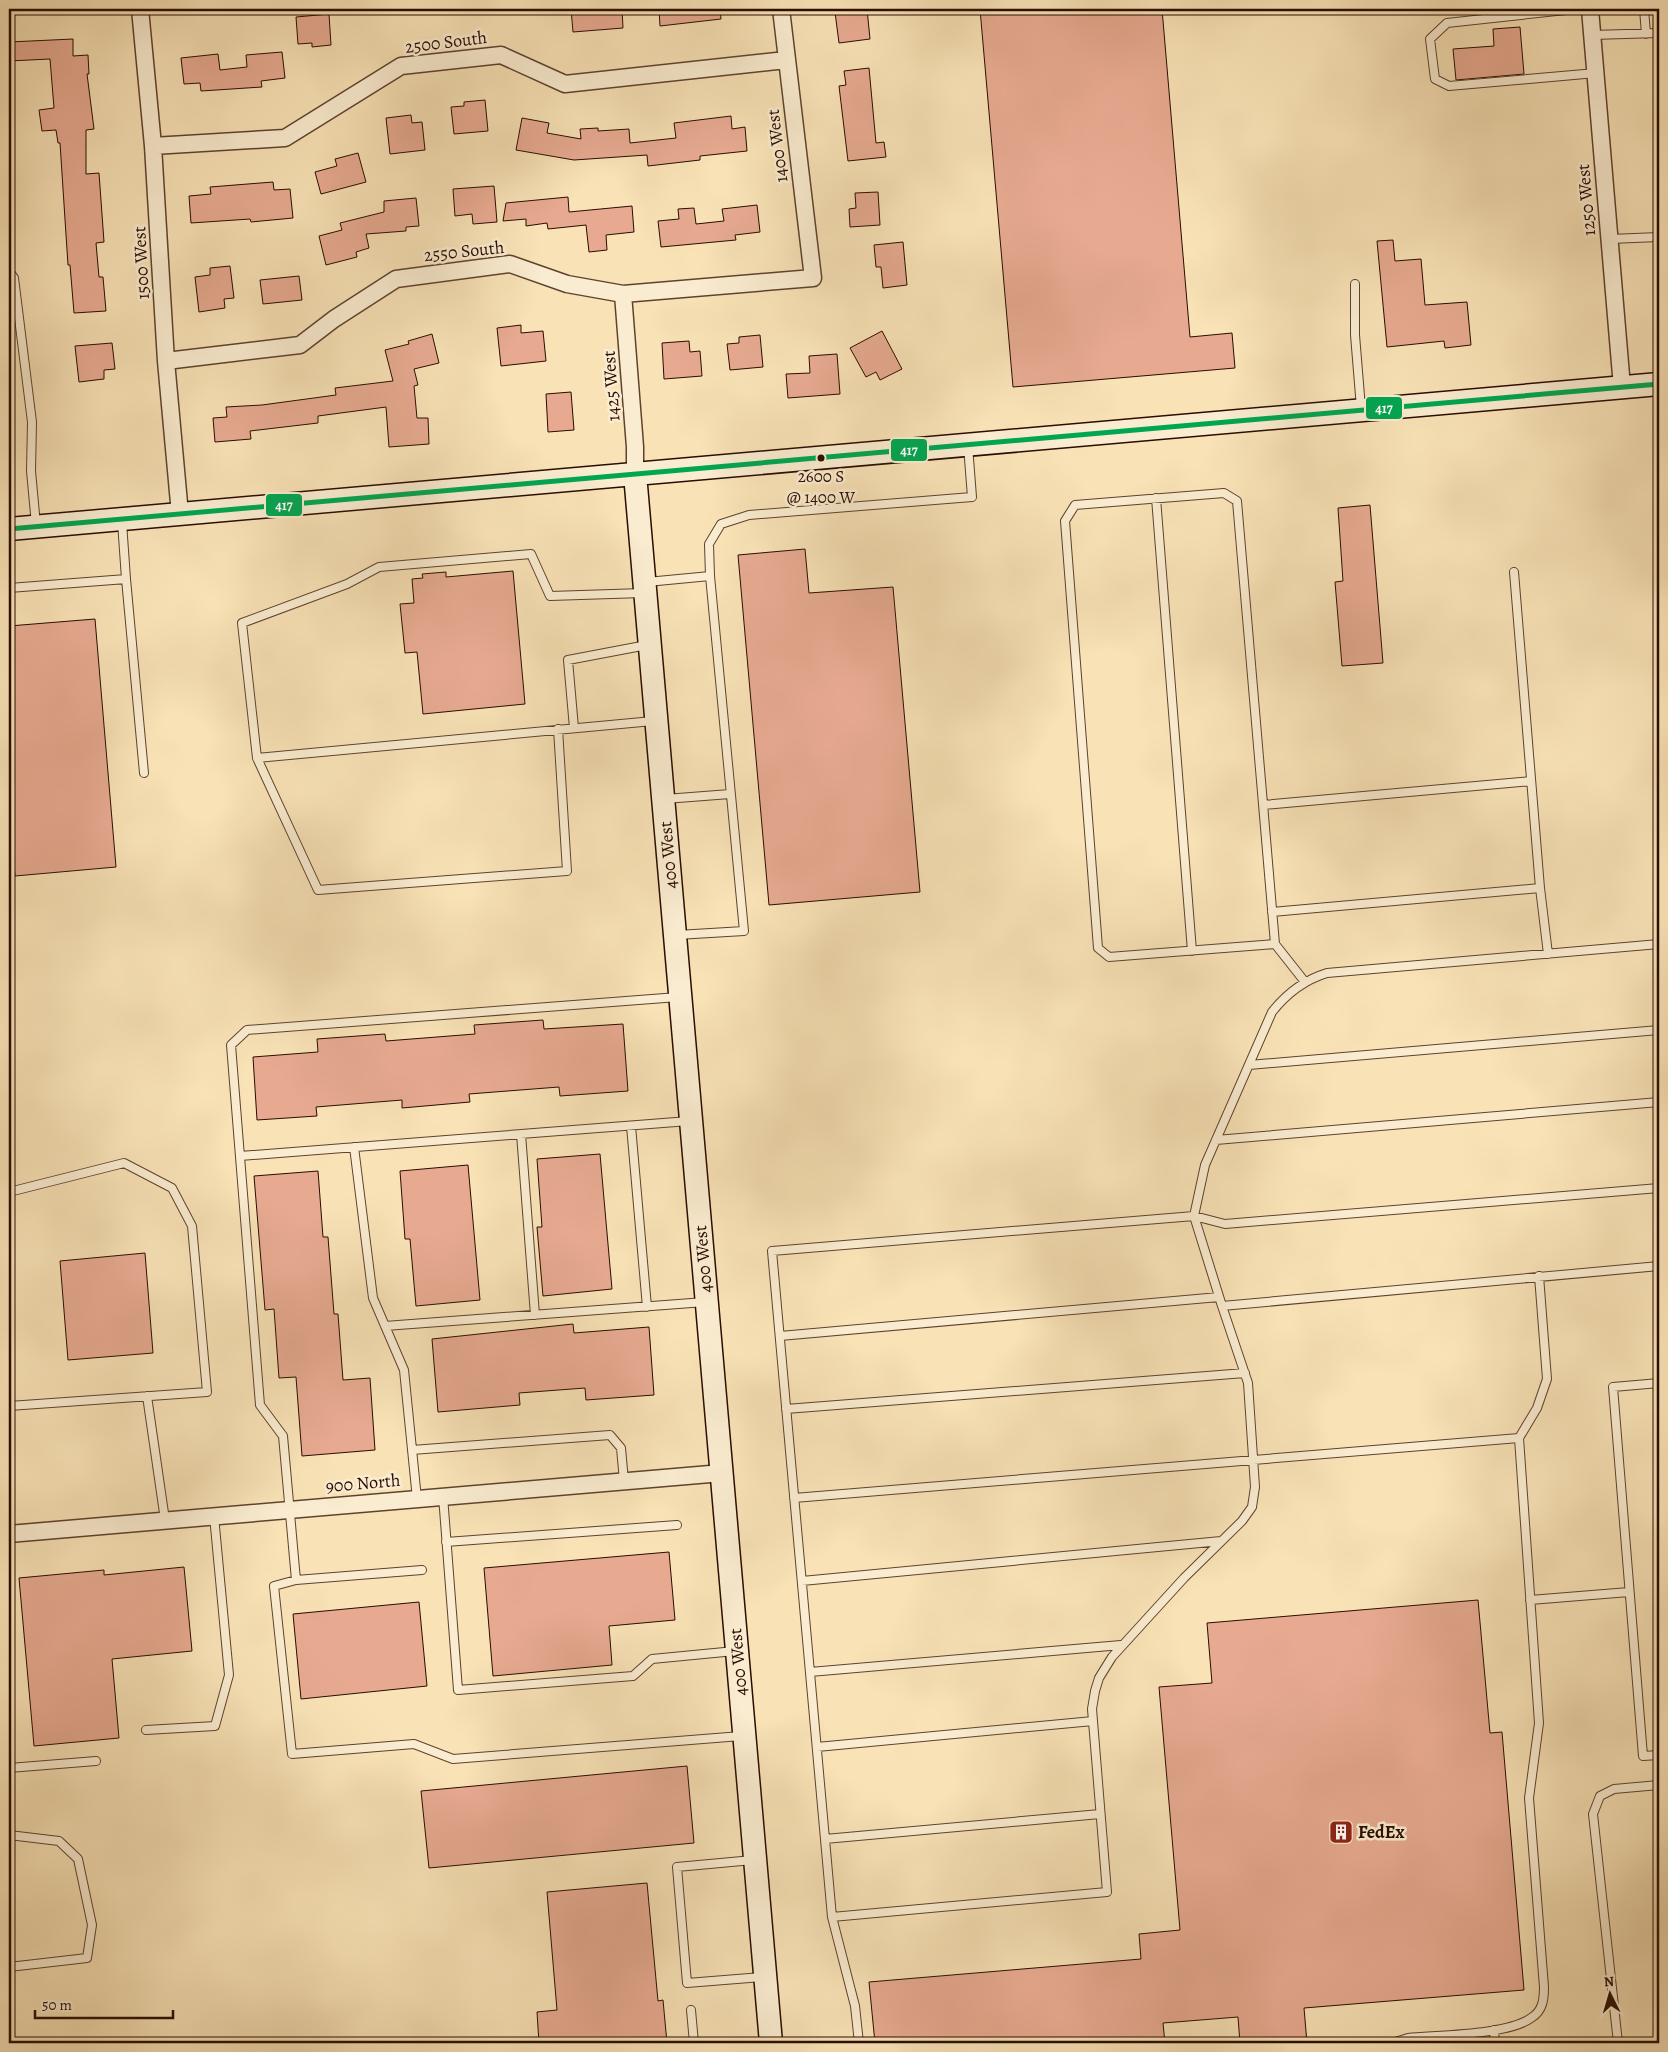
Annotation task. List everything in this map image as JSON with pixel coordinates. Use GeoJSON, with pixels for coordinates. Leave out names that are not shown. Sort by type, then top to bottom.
{"type":"FeatureCollection","features":[{"type":"Feature","properties":{"kind":"main road"},"geometry":{"type":"LineString","coordinates":[[9,529],[1659,384]]}},
{"type":"Feature","properties":{"kind":"main road","name":"400 West"},"geometry":{"type":"LineString","coordinates":[[635,474],[771,2043]]}},
{"type":"Feature","properties":{"kind":"street","name":"1500 West"},"geometry":{"type":"LineString","coordinates":[[140,9],[153,146],[166,361],[180,514]]}},
{"type":"Feature","properties":{"kind":"street","name":"1400 West"},"geometry":{"type":"LineString","coordinates":[[781,9],[813,278]]}},
{"type":"Feature","properties":{"kind":"street","name":"1250 West"},"geometry":{"type":"LineString","coordinates":[[1590,9],[1622,387]]}},
{"type":"Feature","properties":{"kind":"street","name":"2500 South"},"geometry":{"type":"LineString","coordinates":[[153,146],[285,138],[401,66],[502,55],[565,84],[786,60]]}},
{"type":"Feature","properties":{"kind":"street","name":"2550 South"},"geometry":{"type":"LineString","coordinates":[[166,361],[300,345],[334,319],[396,279],[510,264],[567,284],[623,294],[813,278]]}},
{"type":"Feature","properties":{"kind":"street","name":"1425 West"},"geometry":{"type":"LineString","coordinates":[[623,294],[635,447],[635,474]]}},
{"type":"Feature","properties":{"kind":"street","name":"900 North"},"geometry":{"type":"LineString","coordinates":[[9,1534],[722,1473]]}},
{"type":"Feature","properties":{"kind":"lane"},"geometry":{"type":"LineString","coordinates":[[1574,9],[1447,23],[1430,39],[1436,78],[1449,86],[1596,74]]}},
{"type":"Feature","properties":{"kind":"lane"},"geometry":{"type":"LineString","coordinates":[[1644,9],[1646,34]]}},
{"type":"Feature","properties":{"kind":"lane"},"geometry":{"type":"LineString","coordinates":[[1592,35],[1659,33]]}},
{"type":"Feature","properties":{"kind":"lane"},"geometry":{"type":"LineString","coordinates":[[1610,239],[1659,236]]}},
{"type":"Feature","properties":{"kind":"lane"},"geometry":{"type":"LineString","coordinates":[[9,271],[14,278],[32,422],[31,471],[36,527]]}},
{"type":"Feature","properties":{"kind":"lane"},"geometry":{"type":"LineString","coordinates":[[1355,284],[1355,335],[1361,410]]}},
{"type":"Feature","properties":{"kind":"lane"},"geometry":{"type":"LineString","coordinates":[[675,935],[744,931],[710,576],[709,544],[721,524],[749,515],[972,497],[968,445]]}},
{"type":"Feature","properties":{"kind":"lane"},"geometry":{"type":"LineString","coordinates":[[1275,944],[1109,957],[1098,948],[1065,521],[1075,505],[1224,493],[1237,501],[1275,944],[1305,982]]}},
{"type":"Feature","properties":{"kind":"lane"},"geometry":{"type":"LineString","coordinates":[[1156,498],[1192,951]]}},
{"type":"Feature","properties":{"kind":"lane"},"geometry":{"type":"LineString","coordinates":[[122,519],[144,772]]}},
{"type":"Feature","properties":{"kind":"lane"},"geometry":{"type":"LineString","coordinates":[[558,729],[567,871],[318,890],[257,758],[242,623],[347,584],[379,567],[531,554],[550,596],[645,587],[710,576]]}},
{"type":"Feature","properties":{"kind":"lane"},"geometry":{"type":"LineString","coordinates":[[1514,572],[1540,888],[1548,954]]}},
{"type":"Feature","properties":{"kind":"lane"},"geometry":{"type":"LineString","coordinates":[[9,588],[126,579]]}},
{"type":"Feature","properties":{"kind":"lane"},"geometry":{"type":"LineString","coordinates":[[574,728],[568,660],[650,644]]}},
{"type":"Feature","properties":{"kind":"lane"},"geometry":{"type":"LineString","coordinates":[[257,758],[656,720]]}},
{"type":"Feature","properties":{"kind":"lane"},"geometry":{"type":"LineString","coordinates":[[1263,805],[1532,781]]}},
{"type":"Feature","properties":{"kind":"lane"},"geometry":{"type":"LineString","coordinates":[[663,800],[730,794]]}},
{"type":"Feature","properties":{"kind":"lane"},"geometry":{"type":"LineString","coordinates":[[1272,912],[1540,888]]}},
{"type":"Feature","properties":{"kind":"lane"},"geometry":{"type":"LineString","coordinates":[[832,1917],[1107,1892],[1092,1709],[1099,1678],[1121,1645],[1242,1521],[1252,1507],[1255,1487],[1248,1383],[1194,1216],[1205,1165],[1272,1012],[1282,1000],[1305,982],[1327,973],[1659,944]]}},
{"type":"Feature","properties":{"kind":"lane"},"geometry":{"type":"LineString","coordinates":[[296,1580],[283,1436],[260,1405],[231,1045],[247,1030],[680,997]]}},
{"type":"Feature","properties":{"kind":"lane"},"geometry":{"type":"LineString","coordinates":[[1249,1065],[1659,1030]]}},
{"type":"Feature","properties":{"kind":"lane"},"geometry":{"type":"LineString","coordinates":[[1216,1140],[1659,1102]]}},
{"type":"Feature","properties":{"kind":"lane"},"geometry":{"type":"LineString","coordinates":[[240,1156],[691,1121]]}},
{"type":"Feature","properties":{"kind":"lane"},"geometry":{"type":"LineString","coordinates":[[631,1126],[647,1307]]}},
{"type":"Feature","properties":{"kind":"lane"},"geometry":{"type":"LineString","coordinates":[[521,1134],[535,1315]]}},
{"type":"Feature","properties":{"kind":"lane"},"geometry":{"type":"LineString","coordinates":[[354,1147],[373,1298],[404,1370],[417,1499]]}},
{"type":"Feature","properties":{"kind":"lane"},"geometry":{"type":"LineString","coordinates":[[9,1192],[124,1163],[172,1188],[192,1226],[207,1392],[9,1406]]}},
{"type":"Feature","properties":{"kind":"lane"},"geometry":{"type":"LineString","coordinates":[[859,2043],[855,2006],[832,1917],[772,1251],[1194,1216],[1225,1224],[1659,1188]]}},
{"type":"Feature","properties":{"kind":"lane"},"geometry":{"type":"LineString","coordinates":[[1222,1306],[1659,1266]]}},
{"type":"Feature","properties":{"kind":"lane"},"geometry":{"type":"LineString","coordinates":[[1392,2043],[1408,2038],[1494,2030],[1521,2024],[1532,2018],[1544,2002],[1529,1798],[1539,1723],[1519,1438],[1537,1408],[1547,1379],[1539,1276]]}},
{"type":"Feature","properties":{"kind":"lane"},"geometry":{"type":"LineString","coordinates":[[780,1336],[1219,1297]]}},
{"type":"Feature","properties":{"kind":"lane"},"geometry":{"type":"LineString","coordinates":[[385,1326],[707,1302]]}},
{"type":"Feature","properties":{"kind":"lane"},"geometry":{"type":"LineString","coordinates":[[786,1409],[1245,1373]]}},
{"type":"Feature","properties":{"kind":"lane"},"geometry":{"type":"LineString","coordinates":[[1659,1383],[1613,1387],[1643,1756],[1659,1755]]}},
{"type":"Feature","properties":{"kind":"lane"},"geometry":{"type":"LineString","coordinates":[[147,1396],[164,1520]]}},
{"type":"Feature","properties":{"kind":"lane"},"geometry":{"type":"LineString","coordinates":[[412,1450],[610,1435],[621,1448],[624,1481]]}},
{"type":"Feature","properties":{"kind":"lane"},"geometry":{"type":"LineString","coordinates":[[794,1498],[1254,1458],[1519,1438]]}},
{"type":"Feature","properties":{"kind":"lane"},"geometry":{"type":"LineString","coordinates":[[443,1496],[458,1690],[633,1676],[652,1659],[737,1651]]}},
{"type":"Feature","properties":{"kind":"lane"},"geometry":{"type":"LineString","coordinates":[[146,1730],[215,1726],[229,1675],[214,1516]]}},
{"type":"Feature","properties":{"kind":"lane"},"geometry":{"type":"LineString","coordinates":[[446,1542],[677,1525]]}},
{"type":"Feature","properties":{"kind":"lane"},"geometry":{"type":"LineString","coordinates":[[802,1581],[1221,1542]]}},
{"type":"Feature","properties":{"kind":"lane"},"geometry":{"type":"LineString","coordinates":[[422,1570],[296,1580],[274,1586],[292,1754],[414,1744],[454,1759],[745,1736]]}},
{"type":"Feature","properties":{"kind":"lane"},"geometry":{"type":"LineString","coordinates":[[1530,1600],[1629,1592]]}},
{"type":"Feature","properties":{"kind":"lane"},"geometry":{"type":"LineString","coordinates":[[810,1672],[1121,1645]]}},
{"type":"Feature","properties":{"kind":"lane"},"geometry":{"type":"LineString","coordinates":[[817,1747],[1093,1721]]}},
{"type":"Feature","properties":{"kind":"lane"},"geometry":{"type":"LineString","coordinates":[[9,1768],[96,1761]]}},
{"type":"Feature","properties":{"kind":"lane"},"geometry":{"type":"LineString","coordinates":[[1618,2043],[1593,1814],[1600,1796],[1614,1789],[1659,1785]]}},
{"type":"Feature","properties":{"kind":"lane"},"geometry":{"type":"LineString","coordinates":[[825,1839],[1100,1814]]}},
{"type":"Feature","properties":{"kind":"lane"},"geometry":{"type":"LineString","coordinates":[[9,1835],[59,1841],[78,1859],[92,1925],[87,1958],[9,1967]]}},
{"type":"Feature","properties":{"kind":"lane"},"geometry":{"type":"LineString","coordinates":[[755,1860],[677,1867],[687,1983],[765,1977]]}},
{"type":"Feature","properties":{"kind":"lane"},"geometry":{"type":"LineString","coordinates":[[691,2010],[694,2043]]}},
{"type":"Feature","properties":{"kind":"lane"},"geometry":{"type":"LineString","coordinates":[[1494,2030],[1495,2043]]}},
{"type":"Feature","properties":{"kind":"building"},"geometry":{"type":"Polygon","coordinates":[[[571,9],[622,9],[623,28],[573,32],[571,9]]]}},
{"type":"Feature","properties":{"kind":"building"},"geometry":{"type":"Polygon","coordinates":[[[659,9],[720,9],[721,19],[660,26],[659,9]]]}},
{"type":"Feature","properties":{"kind":"building"},"geometry":{"type":"Polygon","coordinates":[[[867,9],[870,39],[839,43],[835,12],[867,9]]]}},
{"type":"Feature","properties":{"kind":"building"},"geometry":{"type":"Polygon","coordinates":[[[980,9],[1162,9],[1190,337],[1232,333],[1235,368],[1013,387],[980,9]]]}},
{"type":"Feature","properties":{"kind":"building"},"geometry":{"type":"Polygon","coordinates":[[[329,14],[331,45],[312,47],[312,43],[298,44],[296,17],[329,14]]]}},
{"type":"Feature","properties":{"kind":"building"},"geometry":{"type":"Polygon","coordinates":[[[1520,27],[1524,74],[1456,80],[1453,49],[1494,46],[1493,29],[1520,27]]]}},
{"type":"Feature","properties":{"kind":"building"},"geometry":{"type":"Polygon","coordinates":[[[73,39],[73,56],[88,55],[89,74],[87,74],[94,129],[86,130],[86,174],[99,173],[104,242],[96,243],[99,277],[103,277],[106,311],[74,313],[70,265],[68,265],[60,143],[58,143],[56,130],[42,131],[39,110],[54,108],[50,59],[9,61],[9,42],[73,39]]]}},
{"type":"Feature","properties":{"kind":"building"},"geometry":{"type":"Polygon","coordinates":[[[282,52],[285,78],[261,81],[262,87],[201,91],[200,83],[184,84],[181,58],[218,54],[220,70],[247,67],[246,55],[282,52]]]}},
{"type":"Feature","properties":{"kind":"building"},"geometry":{"type":"Polygon","coordinates":[[[869,68],[876,143],[884,142],[886,157],[848,161],[839,86],[846,85],[844,71],[869,68]]]}},
{"type":"Feature","properties":{"kind":"building"},"geometry":{"type":"Polygon","coordinates":[[[485,100],[488,131],[454,134],[451,107],[464,106],[464,102],[485,100]]]}},
{"type":"Feature","properties":{"kind":"building"},"geometry":{"type":"Polygon","coordinates":[[[411,115],[412,123],[422,122],[425,150],[390,154],[386,118],[411,115]]]}},
{"type":"Feature","properties":{"kind":"building"},"geometry":{"type":"Polygon","coordinates":[[[731,116],[732,129],[745,127],[747,151],[700,156],[700,160],[648,166],[647,155],[574,160],[516,150],[522,118],[549,123],[547,133],[581,139],[580,129],[598,128],[598,131],[629,129],[630,143],[676,138],[674,123],[731,116]]]}},
{"type":"Feature","properties":{"kind":"building"},"geometry":{"type":"Polygon","coordinates":[[[358,153],[366,182],[321,194],[315,172],[337,166],[335,159],[358,153]]]}},
{"type":"Feature","properties":{"kind":"building"},"geometry":{"type":"Polygon","coordinates":[[[273,182],[274,190],[290,189],[293,218],[251,222],[250,219],[191,223],[189,196],[211,194],[210,187],[273,182]]]}},
{"type":"Feature","properties":{"kind":"building"},"geometry":{"type":"Polygon","coordinates":[[[494,186],[497,222],[473,224],[472,214],[455,216],[453,189],[494,186]]]}},
{"type":"Feature","properties":{"kind":"building"},"geometry":{"type":"Polygon","coordinates":[[[878,192],[880,225],[850,227],[849,209],[856,208],[855,193],[878,192]]]}},
{"type":"Feature","properties":{"kind":"building"},"geometry":{"type":"Polygon","coordinates":[[[568,197],[569,212],[632,206],[634,232],[606,235],[607,250],[589,252],[586,225],[548,229],[547,223],[526,226],[526,219],[503,221],[506,203],[568,197]]]}},
{"type":"Feature","properties":{"kind":"building"},"geometry":{"type":"Polygon","coordinates":[[[416,198],[419,226],[406,227],[406,231],[366,234],[369,248],[356,252],[357,257],[326,265],[319,236],[342,230],[340,223],[384,212],[384,201],[416,198]]]}},
{"type":"Feature","properties":{"kind":"building"},"geometry":{"type":"Polygon","coordinates":[[[757,205],[760,232],[735,235],[736,240],[661,247],[658,221],[679,219],[678,209],[694,208],[696,224],[724,221],[722,209],[757,205]]]}},
{"type":"Feature","properties":{"kind":"building"},"geometry":{"type":"Polygon","coordinates":[[[1393,240],[1395,261],[1421,259],[1425,305],[1467,302],[1471,345],[1445,348],[1444,341],[1387,347],[1377,241],[1393,240]]]}},
{"type":"Feature","properties":{"kind":"building"},"geometry":{"type":"Polygon","coordinates":[[[903,242],[907,285],[883,288],[881,267],[876,267],[874,245],[903,242]]]}},
{"type":"Feature","properties":{"kind":"building"},"geometry":{"type":"Polygon","coordinates":[[[230,266],[234,298],[224,299],[225,308],[199,312],[195,277],[210,275],[210,268],[230,266]]]}},
{"type":"Feature","properties":{"kind":"building"},"geometry":{"type":"Polygon","coordinates":[[[299,276],[302,300],[263,304],[260,280],[299,276]]]}},
{"type":"Feature","properties":{"kind":"building"},"geometry":{"type":"Polygon","coordinates":[[[521,325],[521,333],[543,331],[546,361],[501,366],[497,328],[521,325]]]}},
{"type":"Feature","properties":{"kind":"building"},"geometry":{"type":"Polygon","coordinates":[[[882,331],[902,369],[880,380],[876,372],[866,377],[850,348],[882,331]]]}},
{"type":"Feature","properties":{"kind":"building"},"geometry":{"type":"Polygon","coordinates":[[[432,334],[439,363],[414,369],[418,385],[414,386],[417,418],[428,418],[429,444],[389,447],[386,407],[318,416],[318,423],[250,431],[251,439],[215,442],[213,418],[227,417],[226,407],[262,405],[336,395],[335,388],[393,381],[385,350],[409,344],[408,341],[432,334]]]}},
{"type":"Feature","properties":{"kind":"building"},"geometry":{"type":"Polygon","coordinates":[[[760,335],[763,367],[730,370],[727,344],[739,343],[739,337],[760,335]]]}},
{"type":"Feature","properties":{"kind":"building"},"geometry":{"type":"Polygon","coordinates":[[[689,341],[690,352],[700,351],[702,376],[664,379],[662,343],[689,341]]]}},
{"type":"Feature","properties":{"kind":"building"},"geometry":{"type":"Polygon","coordinates":[[[112,343],[115,369],[104,370],[104,379],[79,382],[75,346],[112,343]]]}},
{"type":"Feature","properties":{"kind":"building"},"geometry":{"type":"Polygon","coordinates":[[[837,354],[840,394],[788,398],[786,374],[810,373],[809,356],[837,354]]]}},
{"type":"Feature","properties":{"kind":"building"},"geometry":{"type":"Polygon","coordinates":[[[571,392],[574,430],[548,432],[546,394],[571,392]]]}},
{"type":"Feature","properties":{"kind":"building"},"geometry":{"type":"Polygon","coordinates":[[[1370,505],[1383,663],[1342,666],[1335,582],[1343,581],[1338,508],[1370,505]]]}},
{"type":"Feature","properties":{"kind":"building"},"geometry":{"type":"Polygon","coordinates":[[[805,549],[809,593],[893,587],[920,892],[769,905],[738,555],[805,549]]]}},
{"type":"Feature","properties":{"kind":"building"},"geometry":{"type":"Polygon","coordinates":[[[513,571],[525,704],[423,714],[417,652],[405,653],[400,604],[414,603],[412,579],[423,578],[422,574],[446,572],[446,577],[513,571]]]}},
{"type":"Feature","properties":{"kind":"building"},"geometry":{"type":"Polygon","coordinates":[[[95,619],[116,867],[15,876],[9,805],[9,626],[95,619]]]}},
{"type":"Feature","properties":{"kind":"building"},"geometry":{"type":"Polygon","coordinates":[[[543,1020],[544,1029],[623,1024],[628,1091],[560,1096],[559,1087],[469,1094],[470,1102],[402,1108],[402,1100],[316,1107],[317,1116],[257,1120],[253,1057],[318,1052],[317,1039],[385,1034],[386,1041],[475,1034],[474,1025],[543,1020]]]}},
{"type":"Feature","properties":{"kind":"building"},"geometry":{"type":"Polygon","coordinates":[[[600,1154],[612,1289],[543,1296],[537,1227],[542,1227],[537,1159],[600,1154]]]}},
{"type":"Feature","properties":{"kind":"building"},"geometry":{"type":"Polygon","coordinates":[[[468,1165],[480,1300],[416,1306],[410,1239],[405,1239],[400,1171],[468,1165]]]}},
{"type":"Feature","properties":{"kind":"building"},"geometry":{"type":"Polygon","coordinates":[[[318,1171],[323,1237],[328,1237],[334,1314],[338,1314],[343,1380],[370,1378],[375,1450],[302,1456],[296,1377],[279,1378],[274,1309],[265,1310],[254,1176],[318,1171]]]}},
{"type":"Feature","properties":{"kind":"building"},"geometry":{"type":"Polygon","coordinates":[[[145,1253],[153,1353],[68,1360],[60,1261],[145,1253]]]}},
{"type":"Feature","properties":{"kind":"building"},"geometry":{"type":"Polygon","coordinates":[[[573,1324],[574,1333],[649,1327],[654,1395],[586,1400],[585,1388],[519,1393],[520,1405],[438,1412],[432,1339],[573,1324]]]}},
{"type":"Feature","properties":{"kind":"building"},"geometry":{"type":"Polygon","coordinates":[[[669,1552],[675,1620],[609,1626],[612,1665],[493,1676],[484,1568],[669,1552]]]}},
{"type":"Feature","properties":{"kind":"building"},"geometry":{"type":"Polygon","coordinates":[[[184,1567],[192,1651],[112,1659],[119,1738],[34,1746],[19,1578],[104,1570],[104,1575],[184,1567]]]}},
{"type":"Feature","properties":{"kind":"building","name":"FedEx"},"geometry":{"type":"Polygon","coordinates":[[[1478,1600],[1490,1733],[1502,1732],[1524,1990],[1304,2008],[1307,2043],[1240,2043],[1238,2017],[1163,2023],[1165,2043],[875,2043],[869,1982],[1141,1959],[1139,1934],[1180,1930],[1159,1687],[1212,1683],[1207,1623],[1478,1600]]]}},
{"type":"Feature","properties":{"kind":"building"},"geometry":{"type":"Polygon","coordinates":[[[419,1602],[427,1686],[301,1699],[293,1614],[419,1602]]]}},
{"type":"Feature","properties":{"kind":"building"},"geometry":{"type":"Polygon","coordinates":[[[687,1766],[694,1843],[429,1868],[421,1791],[687,1766]]]}},
{"type":"Feature","properties":{"kind":"building"},"geometry":{"type":"Polygon","coordinates":[[[647,1883],[658,2001],[663,2000],[667,2043],[539,2043],[537,2012],[557,2010],[547,1892],[647,1883]]]}},
{"type":"Feature","properties":{"kind":"transit line","name":"417"},"geometry":{"type":"LineString","coordinates":[[9,529],[1659,384]]}},
{"type":"Feature","properties":{"kind":"place","name":"2600 S @ 1400 W"},"geometry":{"type":"Point","coordinates":[821,458]}},
{"type":"Feature","properties":{"kind":"place","name":"FedEx"},"geometry":{"type":"Point","coordinates":[1341,1832]}}]}
